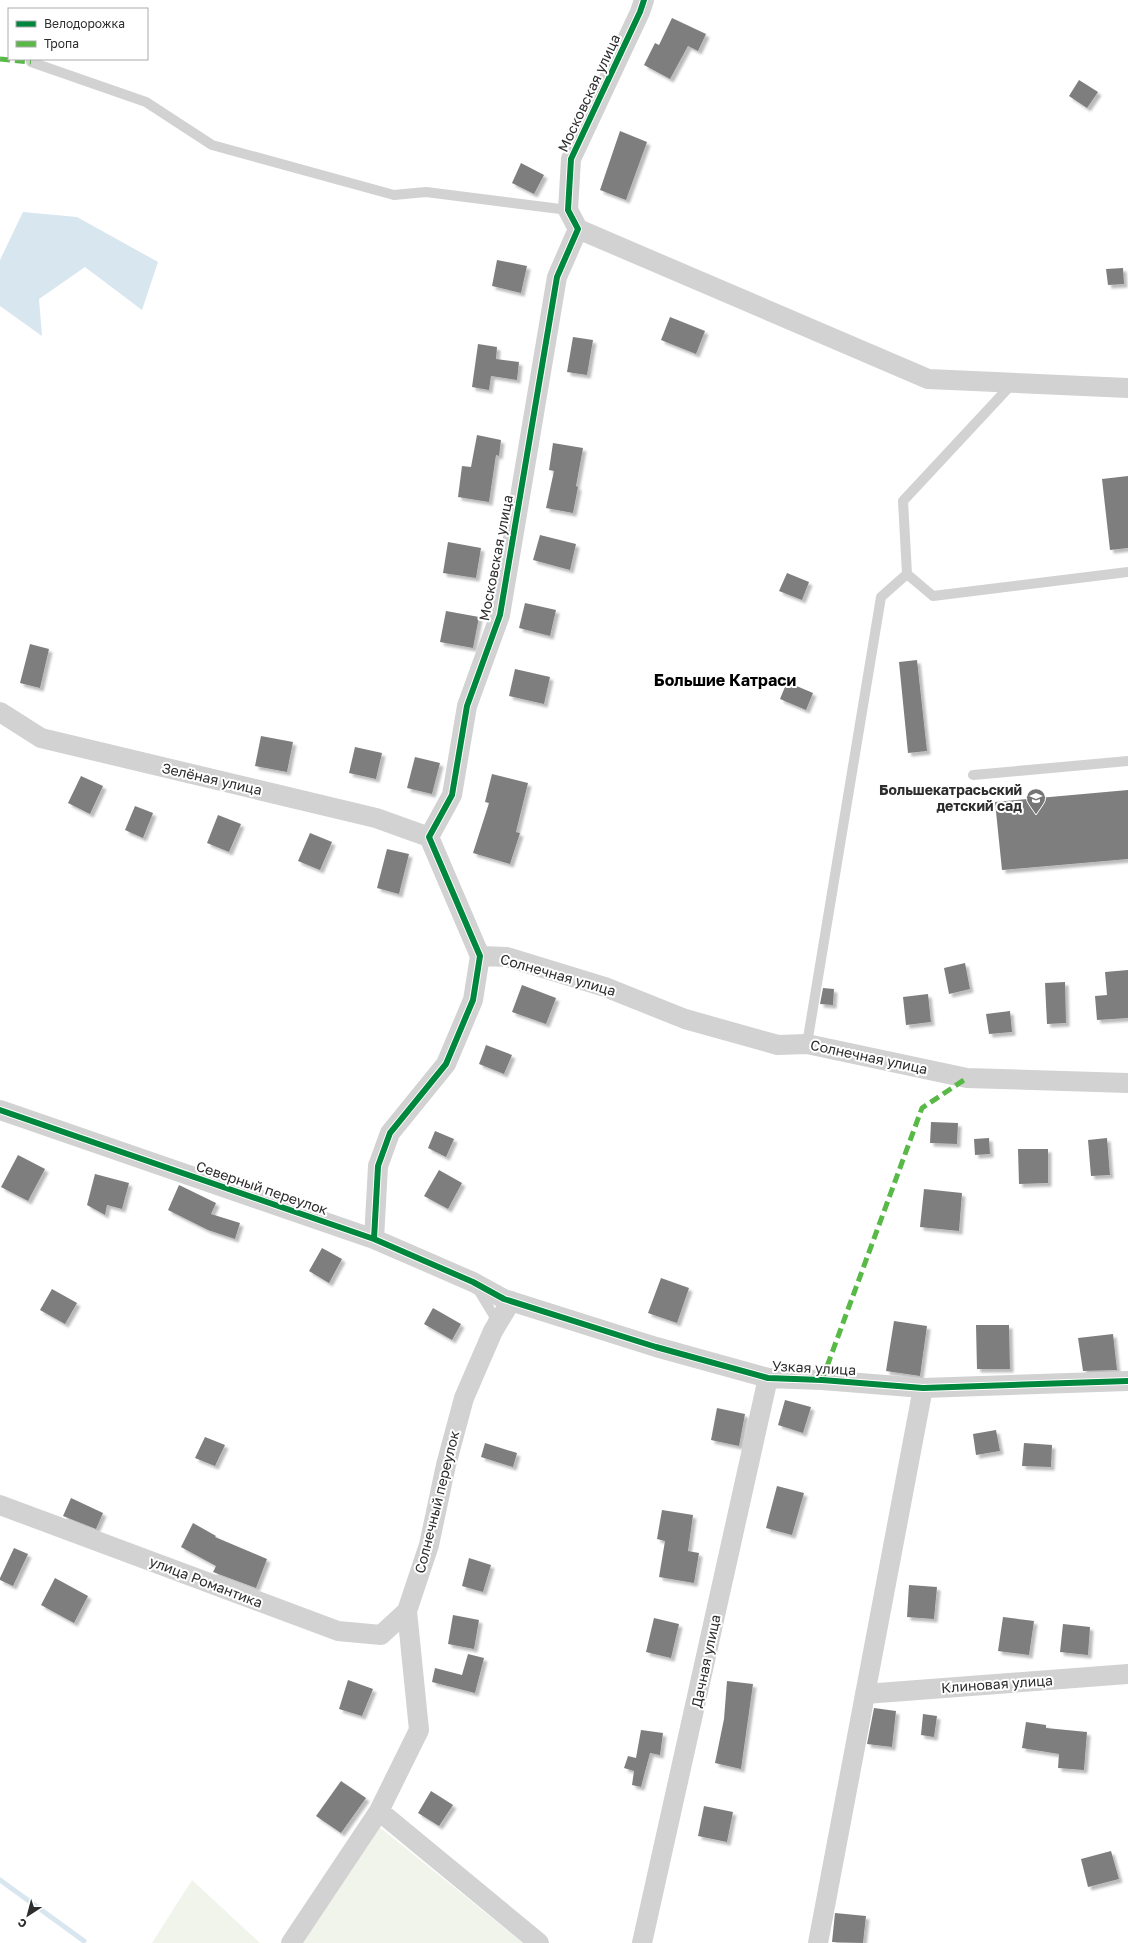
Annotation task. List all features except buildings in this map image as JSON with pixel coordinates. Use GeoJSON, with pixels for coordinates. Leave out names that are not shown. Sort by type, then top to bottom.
{"type":"FeatureCollection","features":[{"type":"Feature","properties":{"kind":"street","name":"Московская улица"},"geometry":{"type":"LineString","coordinates":[[568,210],[571,159],[640,12],[644,0]]}},
{"type":"Feature","properties":{"kind":"street"},"geometry":{"type":"LineString","coordinates":[[568,210],[578,229],[928,379],[1012,384],[1128,388]]}},
{"type":"Feature","properties":{"kind":"street","name":"Московская улица"},"geometry":{"type":"LineString","coordinates":[[429,838],[452,795],[467,706],[500,615],[557,277],[578,229]]}},
{"type":"Feature","properties":{"kind":"street","name":"Зелёная улица"},"geometry":{"type":"LineString","coordinates":[[0,712],[41,738],[376,818],[429,838]]}},
{"type":"Feature","properties":{"kind":"street"},"geometry":{"type":"LineString","coordinates":[[374,1239],[378,1166],[390,1132],[446,1064],[473,1000],[480,956],[429,838]]}},
{"type":"Feature","properties":{"kind":"street","name":"Солнечная улица"},"geometry":{"type":"LineString","coordinates":[[480,956],[507,957],[605,987],[685,1018],[778,1045],[807,1044],[967,1078],[1128,1083]]}},
{"type":"Feature","properties":{"kind":"street","name":"Северный переулок"},"geometry":{"type":"LineString","coordinates":[[0,1110],[374,1239],[473,1282],[504,1299],[511,1301]]}},
{"type":"Feature","properties":{"kind":"street","name":"Солнечный переулок"},"geometry":{"type":"LineString","coordinates":[[291,1943],[376,1816],[419,1730],[407,1611],[429,1545],[446,1465],[464,1398],[493,1332],[511,1301]]}},
{"type":"Feature","properties":{"kind":"street","name":"Узкая улица"},"geometry":{"type":"LineString","coordinates":[[511,1301],[656,1347],[768,1378],[822,1380],[923,1388],[1128,1381]]}},
{"type":"Feature","properties":{"kind":"street","name":"Дачная улица"},"geometry":{"type":"LineString","coordinates":[[642,1943],[768,1378]]}},
{"type":"Feature","properties":{"kind":"street"},"geometry":{"type":"LineString","coordinates":[[818,1943],[923,1388]]}},
{"type":"Feature","properties":{"kind":"street","name":"улица Романтика"},"geometry":{"type":"LineString","coordinates":[[0,1505],[338,1631],[381,1635],[407,1611]]}},
{"type":"Feature","properties":{"kind":"street","name":"Клиновая улица"},"geometry":{"type":"LineString","coordinates":[[865,1694],[1128,1674]]}},
{"type":"Feature","properties":{"kind":"street"},"geometry":{"type":"LineString","coordinates":[[376,1816],[539,1943]]}},
{"type":"Feature","properties":{"kind":"lane"},"geometry":{"type":"LineString","coordinates":[[31,62],[146,102],[212,145],[394,195],[426,192],[568,210]]}},
{"type":"Feature","properties":{"kind":"lane"},"geometry":{"type":"LineString","coordinates":[[1012,384],[903,501],[907,574],[933,596],[1128,572]]}},
{"type":"Feature","properties":{"kind":"lane"},"geometry":{"type":"LineString","coordinates":[[807,1044],[881,597],[907,574]]}},
{"type":"Feature","properties":{"kind":"lane"},"geometry":{"type":"LineString","coordinates":[[973,775],[1128,760]]}},
{"type":"Feature","properties":{"kind":"lane"},"geometry":{"type":"LineString","coordinates":[[473,1282],[494,1316],[493,1332]]}},
{"type":"Feature","properties":{"kind":"shaded area"},"geometry":{"type":"Polygon","coordinates":[[[23,212],[77,217],[158,262],[142,310],[85,267],[39,299],[42,336],[0,306],[0,260],[23,212]]]}},
{"type":"Feature","properties":{"kind":"shaded area"},"geometry":{"type":"Polygon","coordinates":[[[372,1821],[523,1943],[291,1943],[372,1821]]]}},
{"type":"Feature","properties":{"kind":"shaded area"},"geometry":{"type":"Polygon","coordinates":[[[192,1880],[260,1943],[152,1943],[192,1880]]]}},
{"type":"Feature","properties":{"kind":"waterway"},"geometry":{"type":"LineString","coordinates":[[0,1880],[84,1941]]}},
{"type":"Feature","properties":{"kind":"marked path"},"geometry":{"type":"LineString","coordinates":[[0,59],[8,60]]}},
{"type":"Feature","properties":{"kind":"marked path"},"geometry":{"type":"LineString","coordinates":[[10,60],[31,62]]}},
{"type":"Feature","properties":{"kind":"marked path"},"geometry":{"type":"LineString","coordinates":[[822,1380],[922,1108],[967,1078]]}},
{"type":"Feature","properties":{"kind":"cycle path"},"geometry":{"type":"LineString","coordinates":[[374,1239],[378,1166],[390,1133],[446,1064],[473,1000],[480,956],[429,837],[452,795],[467,706],[500,615],[557,277],[578,229],[568,210],[571,159],[640,12],[644,0]]}},
{"type":"Feature","properties":{"kind":"cycle path"},"geometry":{"type":"LineString","coordinates":[[0,1110],[374,1239],[473,1282],[504,1299],[656,1347],[768,1378],[822,1380],[923,1388],[1128,1381]]}},
{"type":"Feature","properties":{"kind":"place","name":"Большекатрасьский детский сад"},"geometry":{"type":"Point","coordinates":[1036,815]}},
{"type":"Feature","properties":{"kind":"district","name":"Большие Катраси"},"geometry":{"type":"Point","coordinates":[725,680]}}]}
